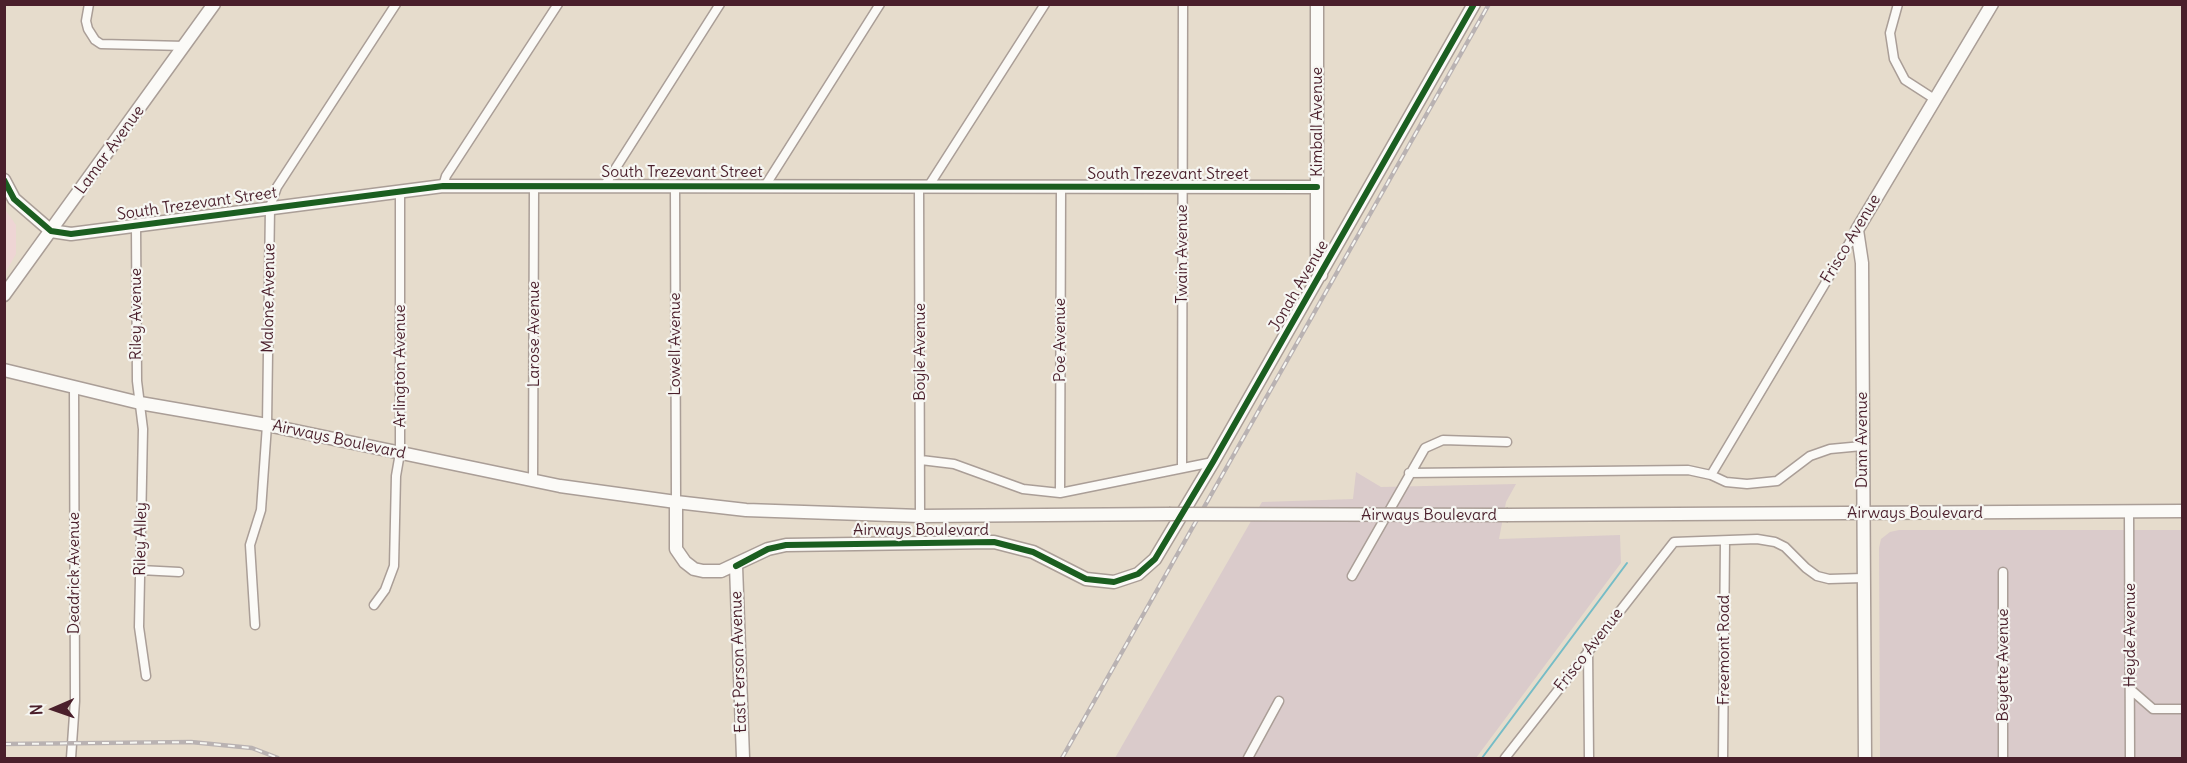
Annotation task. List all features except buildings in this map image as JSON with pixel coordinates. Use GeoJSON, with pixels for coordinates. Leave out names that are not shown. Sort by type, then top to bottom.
{"type":"FeatureCollection","features":[{"type":"Feature","properties":{"kind":"street"},"geometry":{"type":"LineString","coordinates":[[89,4],[86,21],[88,28],[95,40],[101,44],[185,46]]}},
{"type":"Feature","properties":{"kind":"street","name":"Lamar Avenue"},"geometry":{"type":"LineString","coordinates":[[6,290],[214,4]]}},
{"type":"Feature","properties":{"kind":"street","name":"Malone Avenue"},"geometry":{"type":"LineString","coordinates":[[255,626],[250,545],[261,510],[267,425],[270,207],[276,187],[396,4]]}},
{"type":"Feature","properties":{"kind":"street"},"geometry":{"type":"LineString","coordinates":[[443,186],[446,176],[558,4]]}},
{"type":"Feature","properties":{"kind":"street"},"geometry":{"type":"LineString","coordinates":[[605,185],[720,4]]}},
{"type":"Feature","properties":{"kind":"street"},"geometry":{"type":"LineString","coordinates":[[765,186],[880,4]]}},
{"type":"Feature","properties":{"kind":"street"},"geometry":{"type":"LineString","coordinates":[[923,187],[1045,4]]}},
{"type":"Feature","properties":{"kind":"street","name":"Twain Avenue"},"geometry":{"type":"LineString","coordinates":[[1182,468],[1183,4]]}},
{"type":"Feature","properties":{"kind":"street","name":"Kimball Avenue"},"geometry":{"type":"LineString","coordinates":[[1317,4],[1317,263],[1321,275]]}},
{"type":"Feature","properties":{"kind":"street","name":"Jonah Avenue"},"geometry":{"type":"LineString","coordinates":[[1138,574],[1155,560],[1213,462],[1474,4]]}},
{"type":"Feature","properties":{"kind":"street"},"geometry":{"type":"LineString","coordinates":[[1898,4],[1890,33],[1894,59],[1905,80],[1936,100]]}},
{"type":"Feature","properties":{"kind":"street","name":"Frisco Avenue"},"geometry":{"type":"LineString","coordinates":[[1711,475],[1992,4]]}},
{"type":"Feature","properties":{"kind":"street"},"geometry":{"type":"LineString","coordinates":[[4,180],[14,199],[51,231]]}},
{"type":"Feature","properties":{"kind":"street","name":"South Trezevant Street"},"geometry":{"type":"LineString","coordinates":[[51,231],[71,234],[443,186],[1317,187]]}},
{"type":"Feature","properties":{"kind":"street","name":"Larose Avenue"},"geometry":{"type":"LineString","coordinates":[[533,480],[534,187]]}},
{"type":"Feature","properties":{"kind":"street","name":"Lowell Avenue"},"geometry":{"type":"LineString","coordinates":[[675,187],[676,502]]}},
{"type":"Feature","properties":{"kind":"street","name":"Boyle Avenue"},"geometry":{"type":"LineString","coordinates":[[920,516],[923,187]]}},
{"type":"Feature","properties":{"kind":"street","name":"Poe Avenue"},"geometry":{"type":"LineString","coordinates":[[1060,493],[1061,188]]}},
{"type":"Feature","properties":{"kind":"street","name":"Arlington Avenue"},"geometry":{"type":"LineString","coordinates":[[374,605],[385,590],[394,566],[396,476],[400,453],[400,192]]}},
{"type":"Feature","properties":{"kind":"street","name":"Riley Avenue"},"geometry":{"type":"LineString","coordinates":[[136,226],[137,381],[140,403]]}},
{"type":"Feature","properties":{"kind":"street","name":"Dunn Avenue"},"geometry":{"type":"LineString","coordinates":[[1857,230],[1862,263],[1865,759]]}},
{"type":"Feature","properties":{"kind":"street","name":"Airways Boulevard"},"geometry":{"type":"LineString","coordinates":[[4,370],[140,403],[267,425],[533,480],[676,502],[747,510],[920,516],[2182,511]]}},
{"type":"Feature","properties":{"kind":"street","name":"Deadrick Avenue"},"geometry":{"type":"LineString","coordinates":[[71,759],[75,701],[74,386]]}},
{"type":"Feature","properties":{"kind":"street","name":"Riley Alley"},"geometry":{"type":"LineString","coordinates":[[140,403],[143,429],[139,627],[146,676]]}},
{"type":"Feature","properties":{"kind":"street"},"geometry":{"type":"LineString","coordinates":[[1352,576],[1425,448],[1435,442],[1507,442]]}},
{"type":"Feature","properties":{"kind":"street"},"geometry":{"type":"LineString","coordinates":[[1409,473],[1688,470],[1711,475],[1726,482],[1746,484],[1777,481],[1810,456],[1830,449],[1862,446]]}},
{"type":"Feature","properties":{"kind":"street"},"geometry":{"type":"LineString","coordinates":[[921,460],[954,464],[1023,489],[1060,493],[1213,462]]}},
{"type":"Feature","properties":{"kind":"street","name":"Airways Boulevard"},"geometry":{"type":"LineString","coordinates":[[676,502],[676,549],[685,562],[694,569],[703,571],[721,571],[736,566],[768,549],[786,545],[994,542],[1033,552],[1086,579],[1114,582],[1138,574]]}},
{"type":"Feature","properties":{"kind":"street","name":"Heyde Avenue"},"geometry":{"type":"LineString","coordinates":[[2129,512],[2130,759]]}},
{"type":"Feature","properties":{"kind":"street"},"geometry":{"type":"LineString","coordinates":[[1725,541],[1757,539],[1775,542],[1785,547],[1817,576],[1829,579],[1863,578]]}},
{"type":"Feature","properties":{"kind":"street","name":"Frisco Avenue"},"geometry":{"type":"LineString","coordinates":[[1505,759],[1588,649],[1674,542],[1725,541]]}},
{"type":"Feature","properties":{"kind":"street","name":"Freemont Road"},"geometry":{"type":"LineString","coordinates":[[1724,759],[1725,541]]}},
{"type":"Feature","properties":{"kind":"street","name":"East Person Avenue"},"geometry":{"type":"LineString","coordinates":[[736,566],[743,759]]}},
{"type":"Feature","properties":{"kind":"street"},"geometry":{"type":"LineString","coordinates":[[140,570],[179,572]]}},
{"type":"Feature","properties":{"kind":"street","name":"Beyette Avenue"},"geometry":{"type":"LineString","coordinates":[[2003,572],[2003,759]]}},
{"type":"Feature","properties":{"kind":"street"},"geometry":{"type":"LineString","coordinates":[[1588,649],[1589,759]]}},
{"type":"Feature","properties":{"kind":"street"},"geometry":{"type":"LineString","coordinates":[[2130,689],[2153,709],[2182,709]]}},
{"type":"Feature","properties":{"kind":"street"},"geometry":{"type":"LineString","coordinates":[[1248,759],[1279,701]]}},
{"type":"Feature","properties":{"kind":"shaded area"},"geometry":{"type":"Polygon","coordinates":[[[4,208],[16,225],[16,254],[5,273],[4,208]]]}},
{"type":"Feature","properties":{"kind":"shaded area"},"geometry":{"type":"Polygon","coordinates":[[[1356,472],[1381,487],[1516,484],[1506,502],[1499,539],[1620,535],[1621,563],[1476,758],[1115,758],[1262,502],[1353,499],[1356,472]]]}},
{"type":"Feature","properties":{"kind":"shaded area"},"geometry":{"type":"Polygon","coordinates":[[[1899,530],[2182,530],[2182,758],[1880,758],[1879,548],[1881,539],[1890,532],[1899,530]]]}},
{"type":"Feature","properties":{"kind":"waterway"},"geometry":{"type":"LineString","coordinates":[[1482,758],[1627,563]]}},
{"type":"Feature","properties":{"kind":"railway"},"geometry":{"type":"LineString","coordinates":[[1062,758],[1489,4]]}},
{"type":"Feature","properties":{"kind":"railway"},"geometry":{"type":"LineString","coordinates":[[4,744],[191,742],[252,748],[278,758]]}},
{"type":"Feature","properties":{"kind":"cycle path"},"geometry":{"type":"LineString","coordinates":[[736,566],[768,549],[786,545],[994,542],[1033,552],[1086,579],[1114,582],[1138,574],[1155,559],[1213,462],[1474,4]]}},
{"type":"Feature","properties":{"kind":"cycle path"},"geometry":{"type":"LineString","coordinates":[[4,180],[14,199],[51,231],[71,234],[443,186],[1317,187]]}}]}
